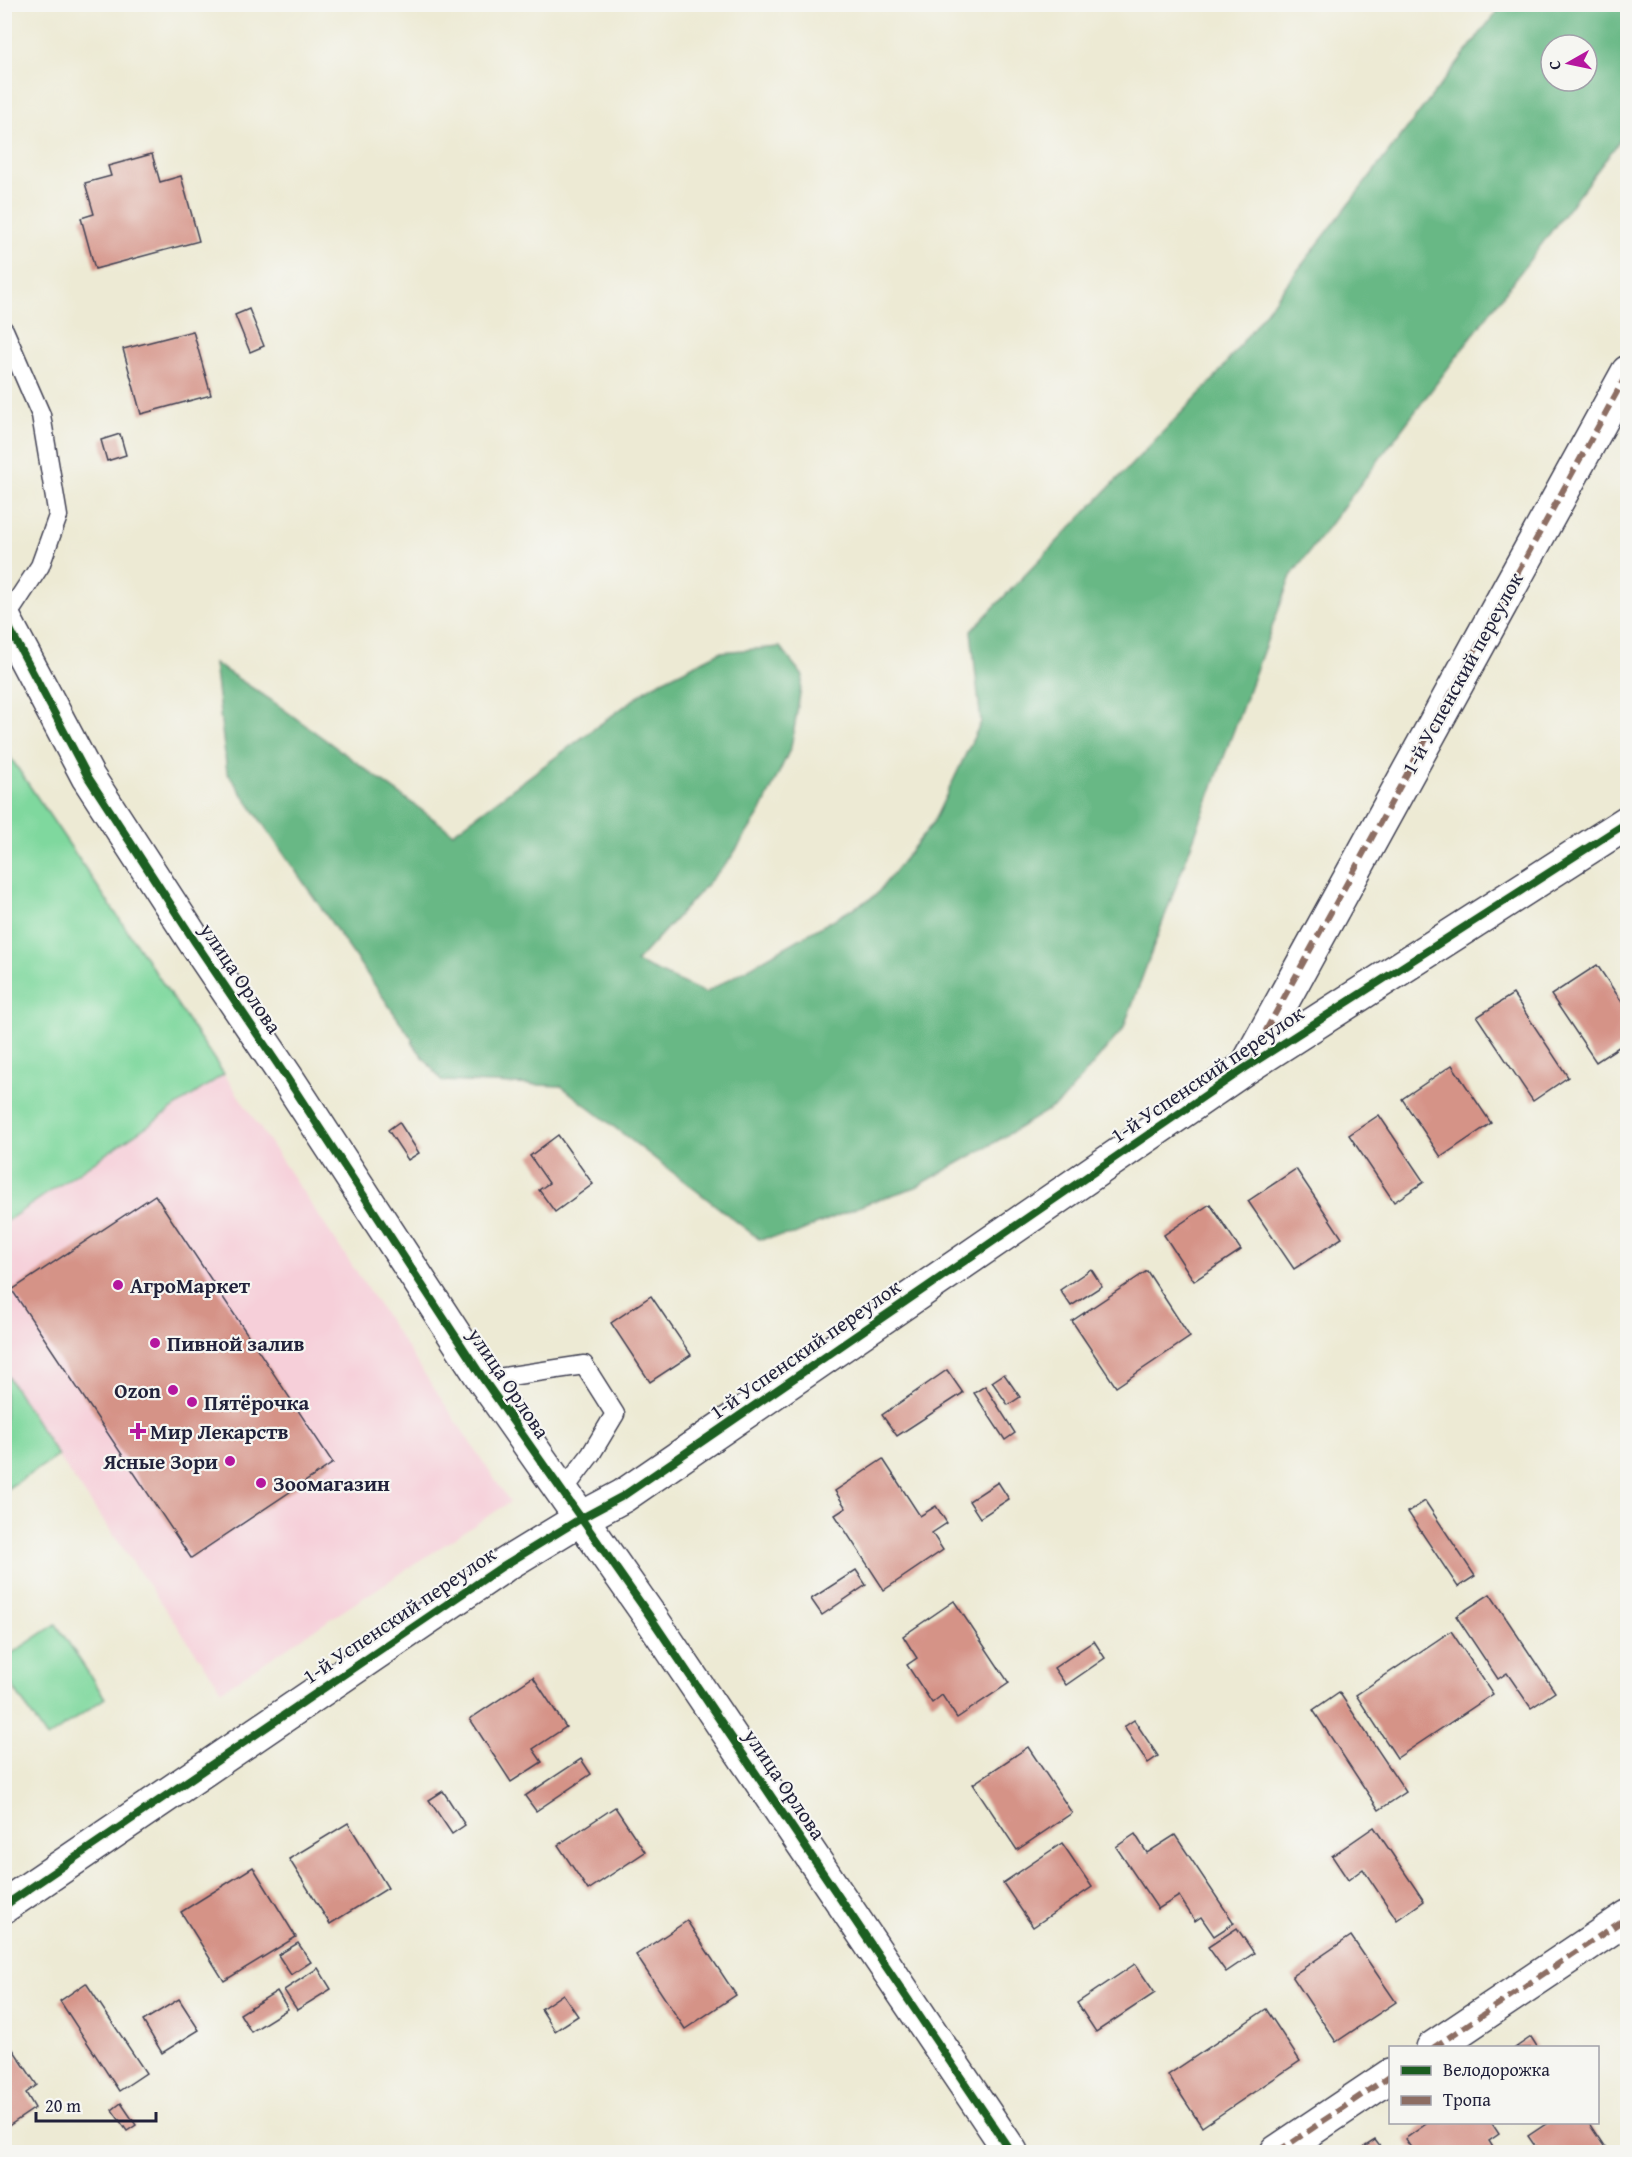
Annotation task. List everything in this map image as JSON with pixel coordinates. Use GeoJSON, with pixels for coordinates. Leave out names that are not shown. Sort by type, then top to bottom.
{"type":"FeatureCollection","features":[{"type":"Feature","properties":{"kind":"street","name":"1-й Успенский переулок"},"geometry":{"type":"LineString","coordinates":[[1245,1068],[1628,372]]}},
{"type":"Feature","properties":{"kind":"street","name":"улица Орлова"},"geometry":{"type":"LineString","coordinates":[[5,619],[88,777],[484,1380],[649,1615],[1011,2152]]}},
{"type":"Feature","properties":{"kind":"street","name":"1-й Успенский переулок"},"geometry":{"type":"LineString","coordinates":[[4,1906],[503,1566],[623,1496],[1245,1068],[1628,822]]}},
{"type":"Feature","properties":{"kind":"street"},"geometry":{"type":"LineString","coordinates":[[1436,2046],[1628,1917]]}},
{"type":"Feature","properties":{"kind":"street"},"geometry":{"type":"LineString","coordinates":[[1277,2152],[1389,2077]]}},
{"type":"Feature","properties":{"kind":"lane"},"geometry":{"type":"LineString","coordinates":[[4,330],[41,416],[58,516],[40,566],[5,619]]}},
{"type":"Feature","properties":{"kind":"lane"},"geometry":{"type":"LineString","coordinates":[[484,1380],[584,1365],[615,1414],[591,1454],[562,1492]]}},
{"type":"Feature","properties":{"kind":"shaded area"},"geometry":{"type":"Polygon","coordinates":[[[224,1074],[510,1502],[222,1690],[58,1456],[5,1372],[5,1222],[224,1074]]]}},
{"type":"Feature","properties":{"kind":"green space"},"geometry":{"type":"Polygon","coordinates":[[[1502,5],[1627,5],[1627,131],[1291,576],[1123,1029],[1060,1103],[916,1187],[868,1203],[794,1234],[759,1239],[561,1086],[442,1081],[413,1044],[412,1039],[227,772],[214,663],[271,700],[453,833],[652,686],[720,652],[780,647],[803,676],[791,747],[760,813],[730,859],[636,962],[705,993],[875,896],[933,823],[981,722],[971,631],[1214,379],[1502,5]]]}},
{"type":"Feature","properties":{"kind":"green space"},"geometry":{"type":"Polygon","coordinates":[[[4,748],[224,1074],[5,1222],[4,1222],[4,748]]]}},
{"type":"Feature","properties":{"kind":"green space"},"geometry":{"type":"Polygon","coordinates":[[[5,1372],[58,1456],[4,1490],[5,1372]]]}},
{"type":"Feature","properties":{"kind":"green space"},"geometry":{"type":"Polygon","coordinates":[[[56,1624],[105,1698],[47,1738],[5,1675],[5,1658],[56,1624]]]}},
{"type":"Feature","properties":{"kind":"building"},"geometry":{"type":"Polygon","coordinates":[[[152,154],[160,182],[181,176],[199,241],[95,269],[81,218],[94,214],[85,183],[111,176],[108,166],[152,154]]]}},
{"type":"Feature","properties":{"kind":"building"},"geometry":{"type":"Polygon","coordinates":[[[249,309],[264,346],[250,352],[235,315],[249,309]]]}},
{"type":"Feature","properties":{"kind":"building"},"geometry":{"type":"Polygon","coordinates":[[[193,331],[211,395],[141,414],[123,349],[193,331]]]}},
{"type":"Feature","properties":{"kind":"building"},"geometry":{"type":"Polygon","coordinates":[[[120,434],[126,455],[107,461],[101,440],[120,434]]]}},
{"type":"Feature","properties":{"kind":"building"},"geometry":{"type":"Polygon","coordinates":[[[1597,965],[1628,1011],[1628,1041],[1596,1062],[1551,995],[1597,965]]]}},
{"type":"Feature","properties":{"kind":"building"},"geometry":{"type":"Polygon","coordinates":[[[1513,994],[1568,1077],[1533,1101],[1477,1017],[1513,994]]]}},
{"type":"Feature","properties":{"kind":"building"},"geometry":{"type":"Polygon","coordinates":[[[1452,1065],[1491,1123],[1441,1157],[1402,1099],[1452,1065]]]}},
{"type":"Feature","properties":{"kind":"building"},"geometry":{"type":"Polygon","coordinates":[[[1379,1115],[1424,1182],[1394,1202],[1349,1135],[1379,1115]]]}},
{"type":"Feature","properties":{"kind":"building"},"geometry":{"type":"Polygon","coordinates":[[[399,1122],[419,1153],[408,1160],[388,1130],[399,1122]]]}},
{"type":"Feature","properties":{"kind":"building"},"geometry":{"type":"Polygon","coordinates":[[[558,1135],[593,1184],[555,1212],[539,1190],[549,1183],[530,1156],[558,1135]]]}},
{"type":"Feature","properties":{"kind":"building"},"geometry":{"type":"Polygon","coordinates":[[[1296,1169],[1342,1238],[1294,1269],[1248,1201],[1296,1169]]]}},
{"type":"Feature","properties":{"kind":"building"},"geometry":{"type":"Polygon","coordinates":[[[155,1195],[333,1463],[191,1558],[12,1290],[155,1195]]]}},
{"type":"Feature","properties":{"kind":"building"},"geometry":{"type":"Polygon","coordinates":[[[1210,1204],[1241,1250],[1194,1281],[1164,1235],[1210,1204]]]}},
{"type":"Feature","properties":{"kind":"building"},"geometry":{"type":"Polygon","coordinates":[[[1091,1269],[1102,1286],[1071,1306],[1060,1290],[1091,1269]]]}},
{"type":"Feature","properties":{"kind":"building"},"geometry":{"type":"Polygon","coordinates":[[[1147,1271],[1190,1337],[1116,1387],[1072,1321],[1147,1271]]]}},
{"type":"Feature","properties":{"kind":"building"},"geometry":{"type":"Polygon","coordinates":[[[651,1296],[691,1355],[650,1382],[611,1323],[651,1296]]]}},
{"type":"Feature","properties":{"kind":"building"},"geometry":{"type":"Polygon","coordinates":[[[947,1370],[963,1393],[897,1436],[882,1415],[947,1370]]]}},
{"type":"Feature","properties":{"kind":"building"},"geometry":{"type":"Polygon","coordinates":[[[1004,1374],[1020,1397],[1008,1405],[992,1382],[1004,1374]]]}},
{"type":"Feature","properties":{"kind":"building"},"geometry":{"type":"Polygon","coordinates":[[[985,1386],[1015,1433],[1005,1440],[974,1393],[985,1386]]]}},
{"type":"Feature","properties":{"kind":"building"},"geometry":{"type":"Polygon","coordinates":[[[883,1459],[920,1516],[936,1506],[947,1523],[932,1533],[943,1550],[884,1590],[835,1515],[846,1508],[835,1491],[883,1459]]]}},
{"type":"Feature","properties":{"kind":"building"},"geometry":{"type":"Polygon","coordinates":[[[998,1482],[1009,1499],[980,1518],[969,1501],[998,1482]]]}},
{"type":"Feature","properties":{"kind":"building"},"geometry":{"type":"Polygon","coordinates":[[[1425,1501],[1475,1576],[1458,1587],[1408,1512],[1425,1501]]]}},
{"type":"Feature","properties":{"kind":"building"},"geometry":{"type":"Polygon","coordinates":[[[856,1570],[866,1585],[822,1615],[811,1599],[856,1570]]]}},
{"type":"Feature","properties":{"kind":"building"},"geometry":{"type":"Polygon","coordinates":[[[1490,1594],[1555,1692],[1531,1708],[1507,1673],[1498,1679],[1456,1616],[1490,1594]]]}},
{"type":"Feature","properties":{"kind":"building"},"geometry":{"type":"Polygon","coordinates":[[[954,1601],[1009,1683],[957,1718],[942,1695],[932,1703],[907,1665],[917,1658],[903,1636],[954,1601]]]}},
{"type":"Feature","properties":{"kind":"building"},"geometry":{"type":"Polygon","coordinates":[[[1451,1631],[1493,1694],[1397,1758],[1356,1695],[1451,1631]]]}},
{"type":"Feature","properties":{"kind":"building"},"geometry":{"type":"Polygon","coordinates":[[[1094,1641],[1105,1658],[1066,1685],[1054,1668],[1094,1641]]]}},
{"type":"Feature","properties":{"kind":"building"},"geometry":{"type":"Polygon","coordinates":[[[533,1677],[566,1727],[533,1749],[542,1762],[511,1782],[470,1719],[533,1677]]]}},
{"type":"Feature","properties":{"kind":"building"},"geometry":{"type":"Polygon","coordinates":[[[1339,1692],[1406,1792],[1379,1810],[1313,1710],[1339,1692]]]}},
{"type":"Feature","properties":{"kind":"building"},"geometry":{"type":"Polygon","coordinates":[[[1134,1720],[1158,1756],[1148,1763],[1124,1727],[1134,1720]]]}},
{"type":"Feature","properties":{"kind":"building"},"geometry":{"type":"Polygon","coordinates":[[[1028,1747],[1072,1813],[1017,1850],[973,1784],[1028,1747]]]}},
{"type":"Feature","properties":{"kind":"building"},"geometry":{"type":"Polygon","coordinates":[[[581,1759],[591,1774],[536,1811],[525,1796],[581,1759]]]}},
{"type":"Feature","properties":{"kind":"building"},"geometry":{"type":"Polygon","coordinates":[[[443,1791],[465,1825],[452,1834],[429,1800],[443,1791]]]}},
{"type":"Feature","properties":{"kind":"building"},"geometry":{"type":"Polygon","coordinates":[[[615,1807],[645,1852],[588,1890],[558,1845],[615,1807]]]}},
{"type":"Feature","properties":{"kind":"building"},"geometry":{"type":"Polygon","coordinates":[[[348,1823],[388,1888],[330,1924],[289,1859],[348,1823]]]}},
{"type":"Feature","properties":{"kind":"building"},"geometry":{"type":"Polygon","coordinates":[[[1374,1827],[1424,1901],[1397,1920],[1363,1869],[1348,1880],[1332,1856],[1374,1827]]]}},
{"type":"Feature","properties":{"kind":"building"},"geometry":{"type":"Polygon","coordinates":[[[1135,1834],[1147,1853],[1175,1835],[1234,1923],[1214,1936],[1201,1917],[1195,1921],[1179,1896],[1158,1909],[1116,1847],[1135,1834]]]}},
{"type":"Feature","properties":{"kind":"building"},"geometry":{"type":"Polygon","coordinates":[[[1062,1843],[1092,1887],[1033,1927],[1003,1883],[1062,1843]]]}},
{"type":"Feature","properties":{"kind":"building"},"geometry":{"type":"Polygon","coordinates":[[[253,1867],[296,1937],[224,1981],[181,1912],[253,1867]]]}},
{"type":"Feature","properties":{"kind":"building"},"geometry":{"type":"Polygon","coordinates":[[[687,1921],[736,1995],[685,2029],[636,1955],[687,1921]]]}},
{"type":"Feature","properties":{"kind":"building"},"geometry":{"type":"Polygon","coordinates":[[[1237,1928],[1254,1953],[1226,1972],[1208,1947],[1237,1928]]]}},
{"type":"Feature","properties":{"kind":"building"},"geometry":{"type":"Polygon","coordinates":[[[1351,1936],[1396,2002],[1336,2042],[1292,1976],[1351,1936]]]}},
{"type":"Feature","properties":{"kind":"building"},"geometry":{"type":"Polygon","coordinates":[[[298,1943],[311,1962],[291,1975],[278,1955],[298,1943]]]}},
{"type":"Feature","properties":{"kind":"building"},"geometry":{"type":"Polygon","coordinates":[[[1135,1964],[1155,1993],[1096,2032],[1077,2003],[1135,1964]]]}},
{"type":"Feature","properties":{"kind":"building"},"geometry":{"type":"Polygon","coordinates":[[[318,1968],[331,1989],[297,2010],[284,1990],[318,1968]]]}},
{"type":"Feature","properties":{"kind":"building"},"geometry":{"type":"Polygon","coordinates":[[[86,1983],[146,2073],[119,2091],[60,2001],[86,1983]]]}},
{"type":"Feature","properties":{"kind":"building"},"geometry":{"type":"Polygon","coordinates":[[[277,1991],[288,2009],[251,2032],[240,2014],[277,1991]]]}},
{"type":"Feature","properties":{"kind":"building"},"geometry":{"type":"Polygon","coordinates":[[[563,1994],[578,2016],[555,2031],[541,2009],[563,1994]]]}},
{"type":"Feature","properties":{"kind":"building"},"geometry":{"type":"Polygon","coordinates":[[[179,1999],[199,2030],[162,2053],[143,2021],[179,1999]]]}},
{"type":"Feature","properties":{"kind":"building"},"geometry":{"type":"Polygon","coordinates":[[[1266,2009],[1300,2061],[1202,2127],[1168,2075],[1266,2009]]]}},
{"type":"Feature","properties":{"kind":"building"},"geometry":{"type":"Polygon","coordinates":[[[4,2036],[37,2085],[26,2093],[35,2108],[4,2129],[4,2036]]]}},
{"type":"Feature","properties":{"kind":"building"},"geometry":{"type":"Polygon","coordinates":[[[1531,2037],[1537,2046],[1518,2046],[1531,2037]]]}},
{"type":"Feature","properties":{"kind":"building"},"geometry":{"type":"Polygon","coordinates":[[[121,2103],[136,2125],[127,2131],[112,2110],[121,2103]]]}},
{"type":"Feature","properties":{"kind":"building"},"geometry":{"type":"Polygon","coordinates":[[[1426,2124],[1492,2124],[1499,2134],[1489,2141],[1496,2152],[1414,2152],[1405,2139],[1426,2124]]]}},
{"type":"Feature","properties":{"kind":"building"},"geometry":{"type":"Polygon","coordinates":[[[1546,2124],[1589,2124],[1608,2152],[1539,2152],[1528,2136],[1546,2124]]]}},
{"type":"Feature","properties":{"kind":"building"},"geometry":{"type":"Polygon","coordinates":[[[1375,2140],[1384,2152],[1356,2152],[1375,2140]]]}},
{"type":"Feature","properties":{"kind":"marked path"},"geometry":{"type":"LineString","coordinates":[[1248,1063],[1628,372]]}},
{"type":"Feature","properties":{"kind":"marked path"},"geometry":{"type":"LineString","coordinates":[[1436,2046],[1628,1917]]}},
{"type":"Feature","properties":{"kind":"marked path"},"geometry":{"type":"LineString","coordinates":[[1277,2152],[1389,2077]]}},
{"type":"Feature","properties":{"kind":"cycle path"},"geometry":{"type":"LineString","coordinates":[[4,618],[88,777],[195,942],[287,1078],[484,1380],[649,1615],[1011,2152]]}},
{"type":"Feature","properties":{"kind":"cycle path"},"geometry":{"type":"LineString","coordinates":[[4,1906],[503,1566],[623,1496],[1245,1068],[1628,822]]}},
{"type":"Feature","properties":{"kind":"place","name":"АгроМаркет"},"geometry":{"type":"Point","coordinates":[118,1285]}},
{"type":"Feature","properties":{"kind":"place","name":"Пивной залив"},"geometry":{"type":"Point","coordinates":[155,1343]}},
{"type":"Feature","properties":{"kind":"place","name":"Ozon"},"geometry":{"type":"Point","coordinates":[173,1390]}},
{"type":"Feature","properties":{"kind":"place","name":"Пятёрочка"},"geometry":{"type":"Point","coordinates":[192,1402]}},
{"type":"Feature","properties":{"kind":"place","name":"Мир Лекарств"},"geometry":{"type":"Point","coordinates":[138,1431]}},
{"type":"Feature","properties":{"kind":"place","name":"Ясные Зори"},"geometry":{"type":"Point","coordinates":[230,1461]}},
{"type":"Feature","properties":{"kind":"place","name":"Зоомагазин"},"geometry":{"type":"Point","coordinates":[261,1483]}}]}
